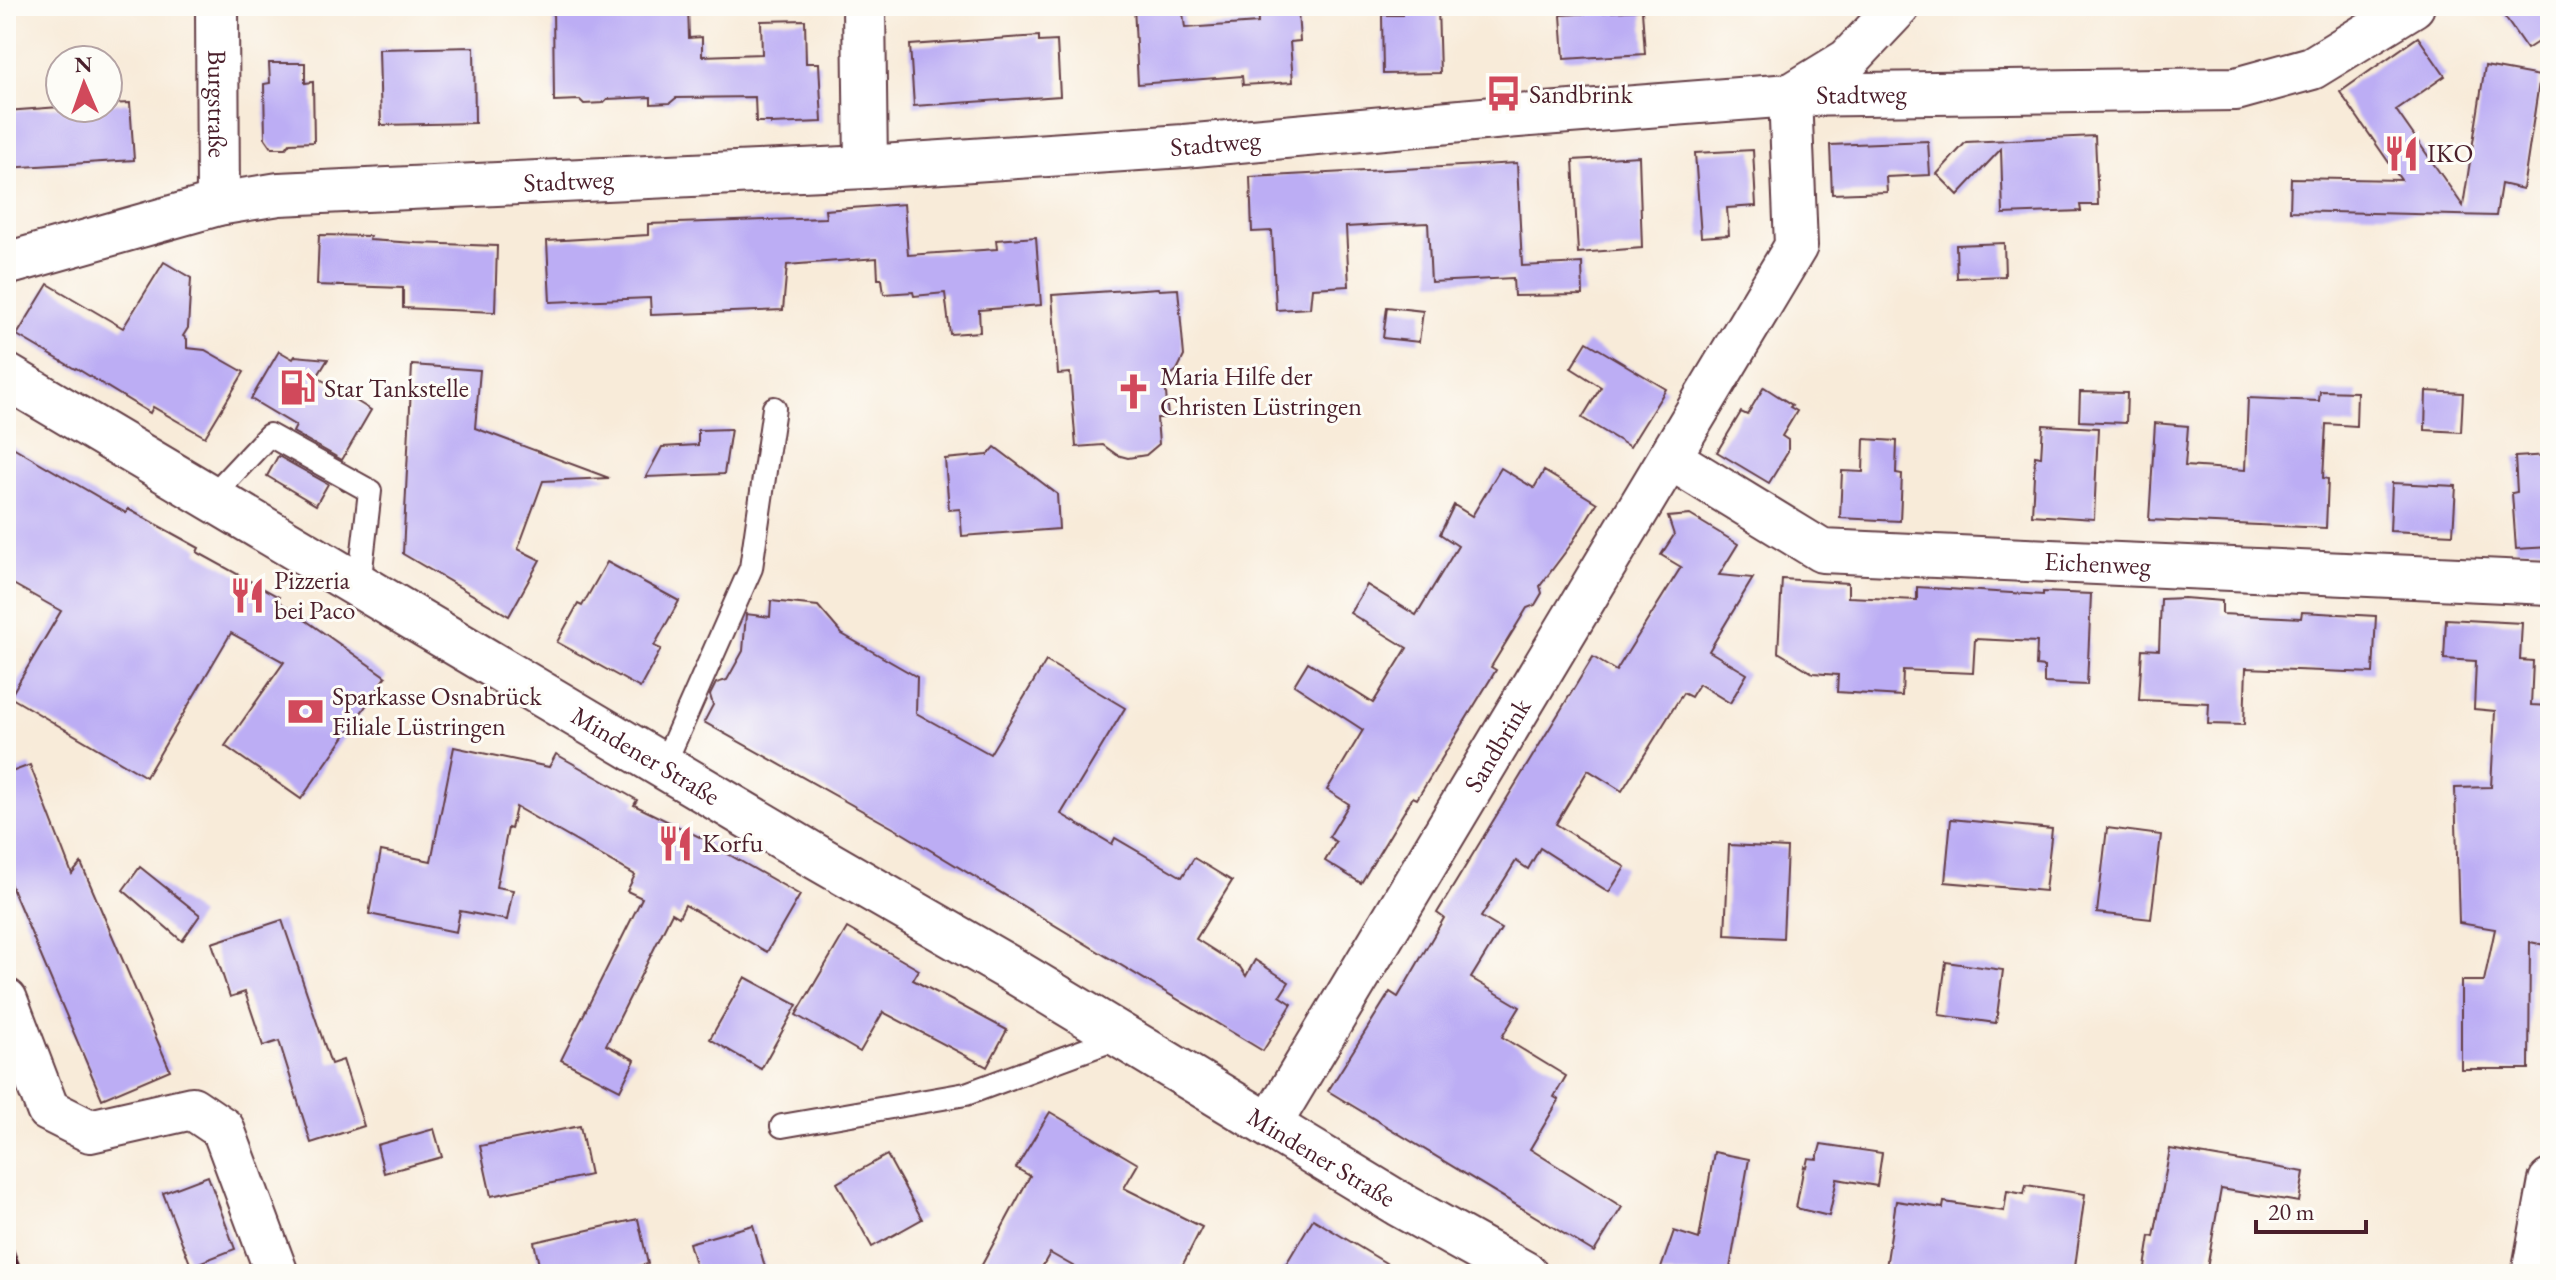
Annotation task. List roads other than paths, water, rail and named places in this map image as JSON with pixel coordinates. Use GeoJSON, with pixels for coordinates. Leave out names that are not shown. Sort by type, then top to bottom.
{"type":"FeatureCollection","features":[{"type":"Feature","properties":{"kind":"main road","name":"Mindener Straße"},"geometry":{"type":"LineString","coordinates":[[6,376],[663,767],[1009,968],[1503,1270]]}},
{"type":"Feature","properties":{"kind":"street","name":"Burgstraße"},"geometry":{"type":"LineString","coordinates":[[217,6],[218,204]]}},
{"type":"Feature","properties":{"kind":"street"},"geometry":{"type":"LineString","coordinates":[[864,6],[866,167]]}},
{"type":"Feature","properties":{"kind":"street"},"geometry":{"type":"LineString","coordinates":[[1790,95],[1848,60],[1899,6]]}},
{"type":"Feature","properties":{"kind":"street","name":"Stadtweg"},"geometry":{"type":"LineString","coordinates":[[6,264],[218,204],[279,194],[866,167],[1184,146],[1790,95],[2236,89],[2312,68],[2413,6]]}},
{"type":"Feature","properties":{"kind":"street","name":"Sandbrink"},"geometry":{"type":"LineString","coordinates":[[1269,1126],[1796,246],[1790,95]]}},
{"type":"Feature","properties":{"kind":"street","name":"Eichenweg"},"geometry":{"type":"LineString","coordinates":[[1670,458],[1822,551],[2550,583]]}},
{"type":"Feature","properties":{"kind":"street"},"geometry":{"type":"LineString","coordinates":[[6,1000],[48,1110],[90,1131],[192,1108],[223,1129],[277,1274]]}},
{"type":"Feature","properties":{"kind":"street"},"geometry":{"type":"LineString","coordinates":[[2533,1274],[2550,1181]]}},
{"type":"Feature","properties":{"kind":"lane"},"geometry":{"type":"LineString","coordinates":[[663,767],[751,568],[774,408]]}},
{"type":"Feature","properties":{"kind":"lane"},"geometry":{"type":"LineString","coordinates":[[210,498],[269,435],[370,491],[359,586]]}},
{"type":"Feature","properties":{"kind":"lane"},"geometry":{"type":"LineString","coordinates":[[782,1126],[966,1094],[1121,1037]]}},
{"type":"Feature","properties":{"kind":"railway"},"geometry":{"type":"LineString","coordinates":[[6,1240],[19,1274]]}},
{"type":"Feature","properties":{"kind":"place","name":"Sandbrink"},"geometry":{"type":"Point","coordinates":[1503,94]}},
{"type":"Feature","properties":{"kind":"place","name":"IKO"},"geometry":{"type":"Point","coordinates":[2401,153]}},
{"type":"Feature","properties":{"kind":"place","name":"Star Tankstelle"},"geometry":{"type":"Point","coordinates":[298,388]}},
{"type":"Feature","properties":{"kind":"place","name":"Maria Hilfe der Christen Lüstringen"},"geometry":{"type":"Point","coordinates":[1134,391]}},
{"type":"Feature","properties":{"kind":"place","name":"Pizzeria bei Paco"},"geometry":{"type":"Point","coordinates":[248,595]}},
{"type":"Feature","properties":{"kind":"place","name":"Sparkasse Osnabrück Filiale Lüstringen"},"geometry":{"type":"Point","coordinates":[306,711]}},
{"type":"Feature","properties":{"kind":"place","name":"Korfu"},"geometry":{"type":"Point","coordinates":[676,843]}}]}
